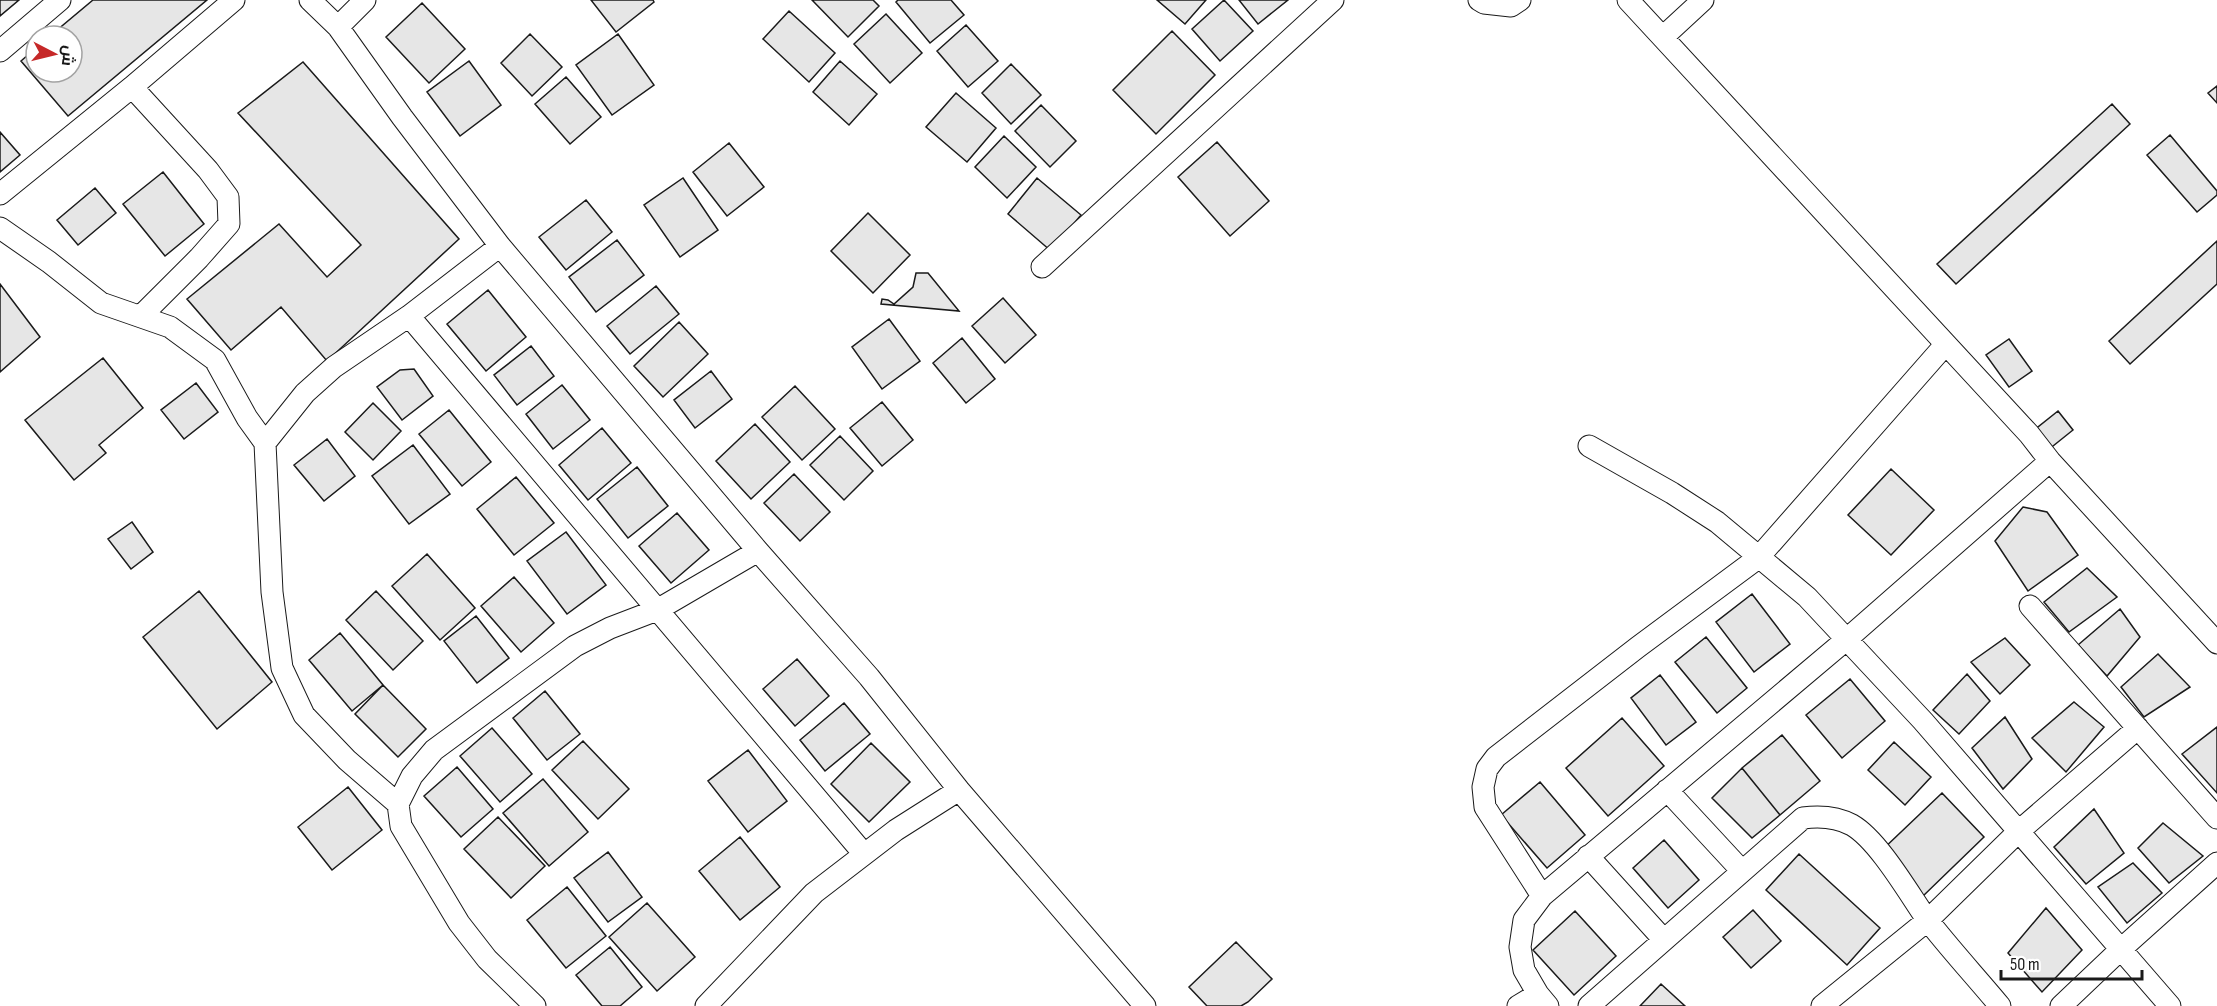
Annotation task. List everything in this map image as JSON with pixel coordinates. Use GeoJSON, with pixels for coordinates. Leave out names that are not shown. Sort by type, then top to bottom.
{"type":"FeatureCollection","features":[{"type":"Feature","properties":{"kind":"street"},"geometry":{"type":"LineString","coordinates":[[0,51],[60,0]]}},
{"type":"Feature","properties":{"kind":"street"},"geometry":{"type":"LineString","coordinates":[[0,194],[132,87],[234,0]]}},
{"type":"Feature","properties":{"kind":"street"},"geometry":{"type":"LineString","coordinates":[[310,0],[338,27],[402,117],[500,246],[758,551],[869,677],[959,790],[1145,1006]]}},
{"type":"Feature","properties":{"kind":"street"},"geometry":{"type":"LineString","coordinates":[[338,27],[365,0]]}},
{"type":"Feature","properties":{"kind":"street"},"geometry":{"type":"LineString","coordinates":[[1042,267],[1333,0]]}},
{"type":"Feature","properties":{"kind":"street"},"geometry":{"type":"LineString","coordinates":[[1479,0],[1484,3],[1511,6],[1520,0]]}},
{"type":"Feature","properties":{"kind":"street"},"geometry":{"type":"LineString","coordinates":[[1628,0],[2029,434],[2217,643]]}},
{"type":"Feature","properties":{"kind":"street"},"geometry":{"type":"LineString","coordinates":[[1663,37],[1703,0]]}},
{"type":"Feature","properties":{"kind":"street"},"geometry":{"type":"LineString","coordinates":[[132,87],[208,170],[228,197],[230,224],[141,316]]}},
{"type":"Feature","properties":{"kind":"street"},"geometry":{"type":"LineString","coordinates":[[0,228],[49,262],[101,303],[124,313],[141,316],[170,327],[215,360],[247,418],[265,443],[272,592],[282,668],[303,715],[347,760],[398,804]]}},
{"type":"Feature","properties":{"kind":"street"},"geometry":{"type":"LineString","coordinates":[[265,443],[312,387],[334,367],[409,316],[500,246]]}},
{"type":"Feature","properties":{"kind":"street"},"geometry":{"type":"LineString","coordinates":[[409,316],[864,854]]}},
{"type":"Feature","properties":{"kind":"street"},"geometry":{"type":"LineString","coordinates":[[1542,896],[1485,807],[1483,787],[1487,769],[1496,757],[1758,558],[1945,345]]}},
{"type":"Feature","properties":{"kind":"street"},"geometry":{"type":"LineString","coordinates":[[1589,446],[1672,493],[1717,522],[1807,597],[1923,721],[2170,1006]]}},
{"type":"Feature","properties":{"kind":"street"},"geometry":{"type":"LineString","coordinates":[[1518,1006],[1543,1000],[1524,970],[1520,947],[1524,920],[1542,896],[1847,639],[2050,460]]}},
{"type":"Feature","properties":{"kind":"street"},"geometry":{"type":"LineString","coordinates":[[535,1006],[487,959],[459,923],[401,826],[398,804],[412,776],[434,750],[575,646],[610,628],[657,610],[758,551]]}},
{"type":"Feature","properties":{"kind":"street"},"geometry":{"type":"LineString","coordinates":[[2030,606],[2217,818]]}},
{"type":"Feature","properties":{"kind":"street"},"geometry":{"type":"LineString","coordinates":[[1822,1006],[1928,920],[2019,831],[2138,728]]}},
{"type":"Feature","properties":{"kind":"street"},"geometry":{"type":"LineString","coordinates":[[706,1006],[814,893],[864,854],[959,790]]}},
{"type":"Feature","properties":{"kind":"street"},"geometry":{"type":"LineString","coordinates":[[1667,790],[1742,871]]}},
{"type":"Feature","properties":{"kind":"street"},"geometry":{"type":"LineString","coordinates":[[1589,1006],[1803,818],[1818,816],[1843,821],[1853,826],[1880,852],[1928,920],[2000,1006]]}},
{"type":"Feature","properties":{"kind":"street"},"geometry":{"type":"LineString","coordinates":[[1588,856],[1664,940]]}},
{"type":"Feature","properties":{"kind":"street"},"geometry":{"type":"LineString","coordinates":[[2061,1006],[2217,863]]}},
{"type":"Feature","properties":{"kind":"building"},"geometry":{"type":"Polygon","coordinates":[[[0,0],[19,0],[0,16],[0,0]]]}},
{"type":"Feature","properties":{"kind":"building"},"geometry":{"type":"Polygon","coordinates":[[[93,0],[207,0],[68,116],[41,84],[84,84],[84,24],[64,24],[93,0]]]}},
{"type":"Feature","properties":{"kind":"building"},"geometry":{"type":"Polygon","coordinates":[[[591,0],[653,0],[654,2],[616,32],[591,0]]]}},
{"type":"Feature","properties":{"kind":"building"},"geometry":{"type":"Polygon","coordinates":[[[812,0],[873,0],[879,6],[848,37],[812,0]]]}},
{"type":"Feature","properties":{"kind":"building"},"geometry":{"type":"Polygon","coordinates":[[[898,0],[951,0],[964,15],[930,43],[896,2],[898,0]]]}},
{"type":"Feature","properties":{"kind":"building"},"geometry":{"type":"Polygon","coordinates":[[[1157,0],[1206,0],[1185,24],[1157,0]]]}},
{"type":"Feature","properties":{"kind":"building"},"geometry":{"type":"Polygon","coordinates":[[[1224,0],[1253,31],[1220,61],[1192,29],[1224,0]]]}},
{"type":"Feature","properties":{"kind":"building"},"geometry":{"type":"Polygon","coordinates":[[[1239,0],[1288,0],[1258,24],[1239,0]]]}},
{"type":"Feature","properties":{"kind":"building"},"geometry":{"type":"Polygon","coordinates":[[[422,3],[465,49],[429,83],[386,37],[422,3]]]}},
{"type":"Feature","properties":{"kind":"building"},"geometry":{"type":"Polygon","coordinates":[[[789,11],[835,53],[809,82],[763,39],[789,11]]]}},
{"type":"Feature","properties":{"kind":"building"},"geometry":{"type":"Polygon","coordinates":[[[886,14],[922,53],[890,83],[854,44],[886,14]]]}},
{"type":"Feature","properties":{"kind":"building"},"geometry":{"type":"Polygon","coordinates":[[[966,25],[998,61],[968,87],[937,51],[966,25]]]}},
{"type":"Feature","properties":{"kind":"building"},"geometry":{"type":"Polygon","coordinates":[[[1172,31],[1215,75],[1156,134],[1113,90],[1172,31]]]}},
{"type":"Feature","properties":{"kind":"building"},"geometry":{"type":"Polygon","coordinates":[[[530,34],[562,67],[532,96],[501,63],[530,34]]]}},
{"type":"Feature","properties":{"kind":"building"},"geometry":{"type":"Polygon","coordinates":[[[618,34],[654,85],[612,115],[576,65],[618,34]]]}},
{"type":"Feature","properties":{"kind":"building"},"geometry":{"type":"Polygon","coordinates":[[[469,61],[501,105],[460,136],[427,92],[469,61]]]}},
{"type":"Feature","properties":{"kind":"building"},"geometry":{"type":"Polygon","coordinates":[[[840,61],[877,94],[849,125],[813,92],[840,61]]]}},
{"type":"Feature","properties":{"kind":"building"},"geometry":{"type":"Polygon","coordinates":[[[303,62],[459,239],[327,361],[281,307],[231,350],[187,299],[279,224],[327,277],[361,245],[238,113],[303,62]]]}},
{"type":"Feature","properties":{"kind":"building"},"geometry":{"type":"Polygon","coordinates":[[[1011,64],[1041,95],[1011,124],[982,93],[1011,64]]]}},
{"type":"Feature","properties":{"kind":"building"},"geometry":{"type":"Polygon","coordinates":[[[566,77],[601,117],[570,144],[535,104],[566,77]]]}},
{"type":"Feature","properties":{"kind":"building"},"geometry":{"type":"Polygon","coordinates":[[[2217,86],[2217,103],[2208,93],[2217,86]]]}},
{"type":"Feature","properties":{"kind":"building"},"geometry":{"type":"Polygon","coordinates":[[[956,93],[996,128],[967,162],[926,127],[956,93]]]}},
{"type":"Feature","properties":{"kind":"building"},"geometry":{"type":"Polygon","coordinates":[[[2112,104],[2130,124],[1956,284],[1937,264],[2112,104]]]}},
{"type":"Feature","properties":{"kind":"building"},"geometry":{"type":"Polygon","coordinates":[[[1041,105],[1076,141],[1050,167],[1015,131],[1041,105]]]}},
{"type":"Feature","properties":{"kind":"building"},"geometry":{"type":"Polygon","coordinates":[[[0,132],[20,155],[0,172],[0,132]]]}},
{"type":"Feature","properties":{"kind":"building"},"geometry":{"type":"Polygon","coordinates":[[[2170,135],[2217,191],[2217,195],[2197,212],[2147,155],[2170,135]]]}},
{"type":"Feature","properties":{"kind":"building"},"geometry":{"type":"Polygon","coordinates":[[[1004,136],[1036,167],[1007,198],[975,167],[1004,136]]]}},
{"type":"Feature","properties":{"kind":"building"},"geometry":{"type":"Polygon","coordinates":[[[1217,142],[1269,201],[1230,236],[1178,177],[1217,142]]]}},
{"type":"Feature","properties":{"kind":"building"},"geometry":{"type":"Polygon","coordinates":[[[729,143],[764,187],[727,216],[693,172],[729,143]]]}},
{"type":"Feature","properties":{"kind":"building"},"geometry":{"type":"Polygon","coordinates":[[[163,172],[204,224],[165,256],[123,204],[163,172]]]}},
{"type":"Feature","properties":{"kind":"building"},"geometry":{"type":"Polygon","coordinates":[[[683,178],[718,230],[680,257],[644,205],[683,178]]]}},
{"type":"Feature","properties":{"kind":"building"},"geometry":{"type":"Polygon","coordinates":[[[1037,178],[1081,215],[1051,251],[1008,214],[1037,178]]]}},
{"type":"Feature","properties":{"kind":"building"},"geometry":{"type":"Polygon","coordinates":[[[95,188],[116,213],[78,245],[57,220],[95,188]]]}},
{"type":"Feature","properties":{"kind":"building"},"geometry":{"type":"Polygon","coordinates":[[[586,200],[612,232],[566,270],[539,237],[586,200]]]}},
{"type":"Feature","properties":{"kind":"building"},"geometry":{"type":"Polygon","coordinates":[[[868,213],[910,255],[873,293],[831,251],[868,213]]]}},
{"type":"Feature","properties":{"kind":"building"},"geometry":{"type":"Polygon","coordinates":[[[617,240],[644,275],[596,312],[569,277],[617,240]]]}},
{"type":"Feature","properties":{"kind":"building"},"geometry":{"type":"Polygon","coordinates":[[[2217,241],[2217,284],[2130,364],[2109,341],[2217,241]]]}},
{"type":"Feature","properties":{"kind":"building"},"geometry":{"type":"Polygon","coordinates":[[[916,273],[928,273],[959,311],[881,304],[882,299],[894,304],[913,287],[916,273]]]}},
{"type":"Feature","properties":{"kind":"building"},"geometry":{"type":"Polygon","coordinates":[[[0,284],[40,337],[0,372],[0,284]]]}},
{"type":"Feature","properties":{"kind":"building"},"geometry":{"type":"Polygon","coordinates":[[[656,286],[679,314],[630,354],[607,326],[656,286]]]}},
{"type":"Feature","properties":{"kind":"building"},"geometry":{"type":"Polygon","coordinates":[[[488,290],[526,337],[486,371],[447,324],[488,290]]]}},
{"type":"Feature","properties":{"kind":"building"},"geometry":{"type":"Polygon","coordinates":[[[1003,298],[1036,335],[1005,363],[972,326],[1003,298]]]}},
{"type":"Feature","properties":{"kind":"building"},"geometry":{"type":"Polygon","coordinates":[[[889,319],[920,361],[882,389],[852,347],[889,319]]]}},
{"type":"Feature","properties":{"kind":"building"},"geometry":{"type":"Polygon","coordinates":[[[679,322],[708,354],[663,397],[634,366],[679,322]]]}},
{"type":"Feature","properties":{"kind":"building"},"geometry":{"type":"Polygon","coordinates":[[[962,338],[995,379],[966,403],[933,363],[962,338]]]}},
{"type":"Feature","properties":{"kind":"building"},"geometry":{"type":"Polygon","coordinates":[[[2009,339],[2032,371],[2009,387],[1986,355],[2009,339]]]}},
{"type":"Feature","properties":{"kind":"building"},"geometry":{"type":"Polygon","coordinates":[[[531,346],[554,376],[517,405],[494,375],[531,346]]]}},
{"type":"Feature","properties":{"kind":"building"},"geometry":{"type":"Polygon","coordinates":[[[103,358],[143,408],[99,445],[106,453],[74,480],[25,420],[103,358]]]}},
{"type":"Feature","properties":{"kind":"building"},"geometry":{"type":"Polygon","coordinates":[[[414,369],[433,396],[402,420],[377,387],[400,370],[414,369]]]}},
{"type":"Feature","properties":{"kind":"building"},"geometry":{"type":"Polygon","coordinates":[[[711,371],[732,399],[695,428],[674,400],[711,371]]]}},
{"type":"Feature","properties":{"kind":"building"},"geometry":{"type":"Polygon","coordinates":[[[196,383],[218,412],[184,439],[161,410],[196,383]]]}},
{"type":"Feature","properties":{"kind":"building"},"geometry":{"type":"Polygon","coordinates":[[[562,385],[590,420],[553,449],[526,414],[562,385]]]}},
{"type":"Feature","properties":{"kind":"building"},"geometry":{"type":"Polygon","coordinates":[[[795,386],[835,429],[802,460],[762,417],[795,386]]]}},
{"type":"Feature","properties":{"kind":"building"},"geometry":{"type":"Polygon","coordinates":[[[882,402],[913,440],[882,466],[850,428],[882,402]]]}},
{"type":"Feature","properties":{"kind":"building"},"geometry":{"type":"Polygon","coordinates":[[[373,403],[401,431],[373,460],[345,432],[373,403]]]}},
{"type":"Feature","properties":{"kind":"building"},"geometry":{"type":"Polygon","coordinates":[[[449,410],[491,462],[462,486],[419,434],[449,410]]]}},
{"type":"Feature","properties":{"kind":"building"},"geometry":{"type":"Polygon","coordinates":[[[2058,411],[2073,430],[2048,450],[2033,431],[2058,411]]]}},
{"type":"Feature","properties":{"kind":"building"},"geometry":{"type":"Polygon","coordinates":[[[755,424],[790,462],[751,499],[716,461],[755,424]]]}},
{"type":"Feature","properties":{"kind":"building"},"geometry":{"type":"Polygon","coordinates":[[[602,428],[631,463],[588,500],[559,465],[602,428]]]}},
{"type":"Feature","properties":{"kind":"building"},"geometry":{"type":"Polygon","coordinates":[[[840,436],[873,471],[844,500],[810,465],[840,436]]]}},
{"type":"Feature","properties":{"kind":"building"},"geometry":{"type":"Polygon","coordinates":[[[327,439],[355,476],[324,501],[294,465],[327,439]]]}},
{"type":"Feature","properties":{"kind":"building"},"geometry":{"type":"Polygon","coordinates":[[[413,445],[450,494],[409,524],[372,476],[413,445]]]}},
{"type":"Feature","properties":{"kind":"building"},"geometry":{"type":"Polygon","coordinates":[[[637,467],[668,506],[628,538],[597,499],[637,467]]]}},
{"type":"Feature","properties":{"kind":"building"},"geometry":{"type":"Polygon","coordinates":[[[1891,469],[1934,510],[1891,555],[1848,515],[1891,469]]]}},
{"type":"Feature","properties":{"kind":"building"},"geometry":{"type":"Polygon","coordinates":[[[794,474],[830,512],[800,541],[764,503],[794,474]]]}},
{"type":"Feature","properties":{"kind":"building"},"geometry":{"type":"Polygon","coordinates":[[[516,477],[554,523],[514,555],[477,509],[516,477]]]}},
{"type":"Feature","properties":{"kind":"building"},"geometry":{"type":"Polygon","coordinates":[[[2023,507],[2047,512],[2078,555],[2028,591],[1995,541],[2023,507]]]}},
{"type":"Feature","properties":{"kind":"building"},"geometry":{"type":"Polygon","coordinates":[[[677,513],[709,550],[671,583],[639,546],[677,513]]]}},
{"type":"Feature","properties":{"kind":"building"},"geometry":{"type":"Polygon","coordinates":[[[132,522],[153,552],[131,569],[108,539],[132,522]]]}},
{"type":"Feature","properties":{"kind":"building"},"geometry":{"type":"Polygon","coordinates":[[[566,532],[606,585],[567,614],[527,561],[566,532]]]}},
{"type":"Feature","properties":{"kind":"building"},"geometry":{"type":"Polygon","coordinates":[[[427,554],[475,608],[440,640],[392,586],[427,554]]]}},
{"type":"Feature","properties":{"kind":"building"},"geometry":{"type":"Polygon","coordinates":[[[2087,568],[2117,597],[2069,632],[2044,602],[2087,568]]]}},
{"type":"Feature","properties":{"kind":"building"},"geometry":{"type":"Polygon","coordinates":[[[514,577],[554,623],[521,652],[481,606],[514,577]]]}},
{"type":"Feature","properties":{"kind":"building"},"geometry":{"type":"Polygon","coordinates":[[[199,591],[272,682],[217,729],[143,637],[199,591]]]}},
{"type":"Feature","properties":{"kind":"building"},"geometry":{"type":"Polygon","coordinates":[[[376,591],[423,641],[393,670],[346,620],[376,591]]]}},
{"type":"Feature","properties":{"kind":"building"},"geometry":{"type":"Polygon","coordinates":[[[1752,594],[1790,644],[1754,672],[1716,622],[1752,594]]]}},
{"type":"Feature","properties":{"kind":"building"},"geometry":{"type":"Polygon","coordinates":[[[2120,609],[2140,637],[2107,676],[2078,645],[2120,609]]]}},
{"type":"Feature","properties":{"kind":"building"},"geometry":{"type":"Polygon","coordinates":[[[476,616],[509,658],[477,683],[444,641],[476,616]]]}},
{"type":"Feature","properties":{"kind":"building"},"geometry":{"type":"Polygon","coordinates":[[[340,633],[383,685],[352,711],[309,660],[340,633]]]}},
{"type":"Feature","properties":{"kind":"building"},"geometry":{"type":"Polygon","coordinates":[[[1706,637],[1747,688],[1717,713],[1675,662],[1706,637]]]}},
{"type":"Feature","properties":{"kind":"building"},"geometry":{"type":"Polygon","coordinates":[[[2005,638],[2030,665],[2000,694],[1971,662],[2005,638]]]}},
{"type":"Feature","properties":{"kind":"building"},"geometry":{"type":"Polygon","coordinates":[[[2158,654],[2190,687],[2144,717],[2121,687],[2158,654]]]}},
{"type":"Feature","properties":{"kind":"building"},"geometry":{"type":"Polygon","coordinates":[[[797,659],[829,696],[795,726],[763,689],[797,659]]]}},
{"type":"Feature","properties":{"kind":"building"},"geometry":{"type":"Polygon","coordinates":[[[1967,674],[1990,701],[1959,734],[1933,710],[1967,674]]]}},
{"type":"Feature","properties":{"kind":"building"},"geometry":{"type":"Polygon","coordinates":[[[1660,675],[1696,722],[1666,745],[1631,698],[1660,675]]]}},
{"type":"Feature","properties":{"kind":"building"},"geometry":{"type":"Polygon","coordinates":[[[1850,679],[1885,721],[1842,758],[1806,715],[1850,679]]]}},
{"type":"Feature","properties":{"kind":"building"},"geometry":{"type":"Polygon","coordinates":[[[383,685],[426,729],[398,757],[355,714],[383,685]]]}},
{"type":"Feature","properties":{"kind":"building"},"geometry":{"type":"Polygon","coordinates":[[[545,691],[580,734],[547,760],[513,718],[545,691]]]}},
{"type":"Feature","properties":{"kind":"building"},"geometry":{"type":"Polygon","coordinates":[[[2074,702],[2104,727],[2066,772],[2032,738],[2074,702]]]}},
{"type":"Feature","properties":{"kind":"building"},"geometry":{"type":"Polygon","coordinates":[[[844,703],[870,734],[825,771],[800,740],[844,703]]]}},
{"type":"Feature","properties":{"kind":"building"},"geometry":{"type":"Polygon","coordinates":[[[2005,717],[2032,759],[2003,789],[1972,748],[2005,717]]]}},
{"type":"Feature","properties":{"kind":"building"},"geometry":{"type":"Polygon","coordinates":[[[1622,718],[1664,766],[1608,816],[1566,768],[1622,718]]]}},
{"type":"Feature","properties":{"kind":"building"},"geometry":{"type":"Polygon","coordinates":[[[2217,727],[2217,793],[2182,754],[2217,727]]]}},
{"type":"Feature","properties":{"kind":"building"},"geometry":{"type":"Polygon","coordinates":[[[492,728],[532,774],[500,802],[460,756],[492,728]]]}},
{"type":"Feature","properties":{"kind":"building"},"geometry":{"type":"Polygon","coordinates":[[[1782,735],[1820,781],[1780,815],[1742,768],[1782,735]]]}},
{"type":"Feature","properties":{"kind":"building"},"geometry":{"type":"Polygon","coordinates":[[[583,741],[629,789],[598,819],[552,770],[583,741]]]}},
{"type":"Feature","properties":{"kind":"building"},"geometry":{"type":"Polygon","coordinates":[[[1894,742],[1931,777],[1905,805],[1868,770],[1894,742]]]}},
{"type":"Feature","properties":{"kind":"building"},"geometry":{"type":"Polygon","coordinates":[[[871,743],[910,782],[869,822],[831,784],[871,743]]]}},
{"type":"Feature","properties":{"kind":"building"},"geometry":{"type":"Polygon","coordinates":[[[748,750],[787,801],[748,832],[708,781],[748,750]]]}},
{"type":"Feature","properties":{"kind":"building"},"geometry":{"type":"Polygon","coordinates":[[[457,767],[493,809],[461,837],[424,796],[457,767]]]}},
{"type":"Feature","properties":{"kind":"building"},"geometry":{"type":"Polygon","coordinates":[[[1742,768],[1780,815],[1752,838],[1712,798],[1742,768]]]}},
{"type":"Feature","properties":{"kind":"building"},"geometry":{"type":"Polygon","coordinates":[[[543,779],[588,832],[549,866],[503,813],[543,779]]]}},
{"type":"Feature","properties":{"kind":"building"},"geometry":{"type":"Polygon","coordinates":[[[1540,782],[1585,835],[1547,868],[1501,815],[1540,782]]]}},
{"type":"Feature","properties":{"kind":"building"},"geometry":{"type":"Polygon","coordinates":[[[348,787],[382,830],[332,870],[298,827],[348,787]]]}},
{"type":"Feature","properties":{"kind":"building"},"geometry":{"type":"Polygon","coordinates":[[[1942,793],[1984,837],[1922,897],[1880,852],[1942,793]]]}},
{"type":"Feature","properties":{"kind":"building"},"geometry":{"type":"Polygon","coordinates":[[[2094,809],[2124,853],[2086,884],[2054,847],[2094,809]]]}},
{"type":"Feature","properties":{"kind":"building"},"geometry":{"type":"Polygon","coordinates":[[[498,817],[545,866],[511,898],[464,849],[498,817]]]}},
{"type":"Feature","properties":{"kind":"building"},"geometry":{"type":"Polygon","coordinates":[[[2163,823],[2203,856],[2169,883],[2138,848],[2163,823]]]}},
{"type":"Feature","properties":{"kind":"building"},"geometry":{"type":"Polygon","coordinates":[[[740,837],[780,887],[740,920],[699,871],[740,837]]]}},
{"type":"Feature","properties":{"kind":"building"},"geometry":{"type":"Polygon","coordinates":[[[1664,840],[1699,880],[1668,908],[1633,868],[1664,840]]]}},
{"type":"Feature","properties":{"kind":"building"},"geometry":{"type":"Polygon","coordinates":[[[608,852],[642,897],[608,922],[574,878],[608,852]]]}},
{"type":"Feature","properties":{"kind":"building"},"geometry":{"type":"Polygon","coordinates":[[[1799,854],[1880,928],[1847,965],[1766,890],[1799,854]]]}},
{"type":"Feature","properties":{"kind":"building"},"geometry":{"type":"Polygon","coordinates":[[[2133,863],[2162,893],[2127,923],[2098,887],[2133,863]]]}},
{"type":"Feature","properties":{"kind":"building"},"geometry":{"type":"Polygon","coordinates":[[[567,887],[606,936],[566,968],[527,920],[567,887]]]}},
{"type":"Feature","properties":{"kind":"building"},"geometry":{"type":"Polygon","coordinates":[[[647,903],[695,957],[657,991],[609,937],[647,903]]]}},
{"type":"Feature","properties":{"kind":"building"},"geometry":{"type":"Polygon","coordinates":[[[2046,908],[2082,950],[2042,992],[2008,953],[2046,908]]]}},
{"type":"Feature","properties":{"kind":"building"},"geometry":{"type":"Polygon","coordinates":[[[1753,910],[1781,941],[1751,968],[1723,937],[1753,910]]]}},
{"type":"Feature","properties":{"kind":"building"},"geometry":{"type":"Polygon","coordinates":[[[1575,911],[1616,956],[1574,995],[1533,950],[1575,911]]]}},
{"type":"Feature","properties":{"kind":"building"},"geometry":{"type":"Polygon","coordinates":[[[1236,942],[1272,979],[1241,1006],[1207,1006],[1189,987],[1236,942]]]}},
{"type":"Feature","properties":{"kind":"building"},"geometry":{"type":"Polygon","coordinates":[[[610,947],[642,987],[620,1006],[602,1006],[576,975],[610,947]]]}},
{"type":"Feature","properties":{"kind":"building"},"geometry":{"type":"Polygon","coordinates":[[[1661,984],[1685,1006],[1640,1006],[1661,984]]]}}]}
